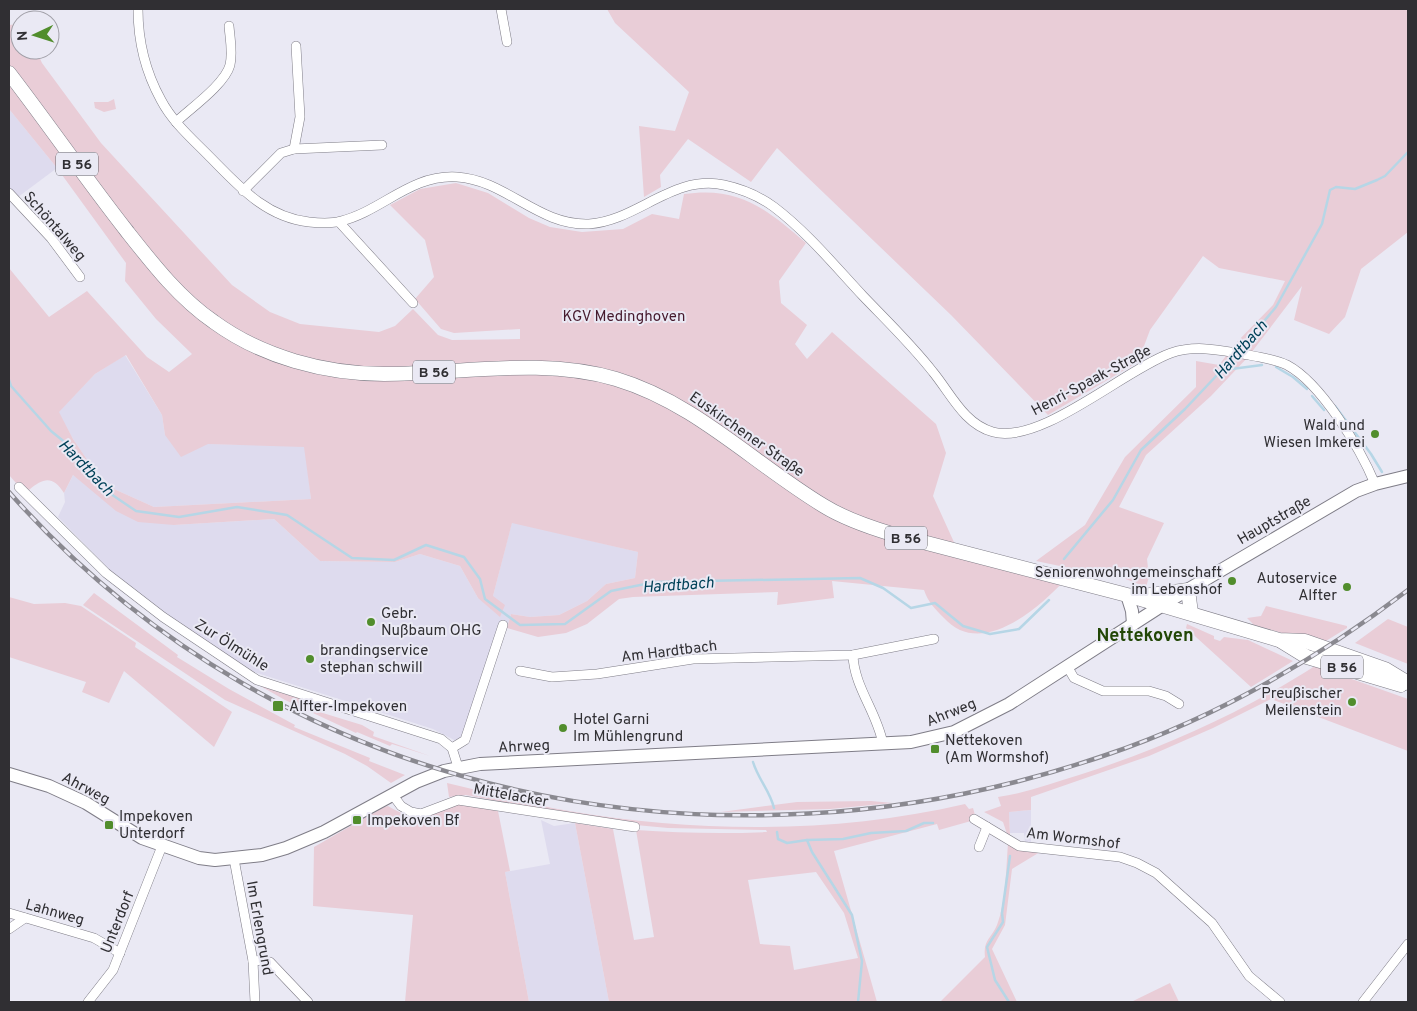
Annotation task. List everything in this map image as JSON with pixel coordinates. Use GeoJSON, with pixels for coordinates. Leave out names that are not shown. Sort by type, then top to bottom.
{"type":"FeatureCollection","features":[{"type":"Feature","properties":{"kind":"main road","name":"Euskirchener Straße"},"geometry":{"type":"LineString","coordinates":[[9,73],[150,261],[199,310],[238,337],[256,346],[297,362],[351,373],[383,374],[538,368],[580,371],[617,380],[654,394],[694,414],[825,508],[854,522],[892,534],[1163,605],[1279,640],[1304,641],[1385,669],[1408,685]]}},
{"type":"Feature","properties":{"kind":"main road"},"geometry":{"type":"LineString","coordinates":[[1130,596],[1188,590],[1191,613]]}},
{"type":"Feature","properties":{"kind":"street","name":"Henri-Spaak-Straße"},"geometry":{"type":"LineString","coordinates":[[138,9],[142,53],[156,89],[176,122],[243,191],[264,207],[289,219],[313,222],[339,222],[362,213],[410,186],[435,178],[458,177],[490,185],[549,218],[570,223],[591,224],[616,219],[681,188],[709,179],[721,185],[753,194],[775,208],[808,238],[931,369],[968,419],[977,426],[999,434],[1043,424],[1172,353],[1202,348],[1227,351],[1283,362],[1312,382],[1363,456],[1375,484]]}},
{"type":"Feature","properties":{"kind":"street"},"geometry":{"type":"LineString","coordinates":[[501,9],[507,42]]}},
{"type":"Feature","properties":{"kind":"street"},"geometry":{"type":"LineString","coordinates":[[176,122],[223,78],[229,67],[231,54],[229,26]]}},
{"type":"Feature","properties":{"kind":"street"},"geometry":{"type":"LineString","coordinates":[[294,149],[300,117],[296,46]]}},
{"type":"Feature","properties":{"kind":"street"},"geometry":{"type":"LineString","coordinates":[[243,191],[281,153],[294,149],[382,145]]}},
{"type":"Feature","properties":{"kind":"street","name":"Schöntalweg"},"geometry":{"type":"LineString","coordinates":[[9,193],[51,238],[80,277]]}},
{"type":"Feature","properties":{"kind":"street"},"geometry":{"type":"LineString","coordinates":[[339,222],[413,303]]}},
{"type":"Feature","properties":{"kind":"street","name":"Hauptstraße"},"geometry":{"type":"LineString","coordinates":[[1163,605],[1356,491],[1408,476]]}},
{"type":"Feature","properties":{"kind":"street","name":"Zur Ölmühle"},"geometry":{"type":"LineString","coordinates":[[19,487],[106,573],[163,617],[257,680],[427,733],[441,739],[452,748]]}},
{"type":"Feature","properties":{"kind":"street"},"geometry":{"type":"LineString","coordinates":[[1130,596],[1132,624]]}},
{"type":"Feature","properties":{"kind":"street","name":"Ahrweg"},"geometry":{"type":"LineString","coordinates":[[9,774],[49,786],[86,803],[116,823],[162,846],[200,858],[234,859],[262,855],[286,848],[324,832],[392,794],[435,774],[480,764],[728,750],[883,744],[922,740],[954,732],[1009,704],[1163,605]]}},
{"type":"Feature","properties":{"kind":"street"},"geometry":{"type":"LineString","coordinates":[[458,768],[452,748],[465,740],[503,625]]}},
{"type":"Feature","properties":{"kind":"street","name":"Am Hardtbach"},"geometry":{"type":"LineString","coordinates":[[520,671],[552,677],[597,674],[693,659],[852,655],[934,639]]}},
{"type":"Feature","properties":{"kind":"street"},"geometry":{"type":"LineString","coordinates":[[852,655],[853,669],[879,725],[883,744]]}},
{"type":"Feature","properties":{"kind":"street"},"geometry":{"type":"LineString","coordinates":[[1067,666],[1074,678],[1103,691],[1149,691],[1166,696],[1179,704]]}},
{"type":"Feature","properties":{"kind":"street","name":"Mittelacker"},"geometry":{"type":"LineString","coordinates":[[392,794],[401,806],[411,812],[421,814],[458,800],[635,827]]}},
{"type":"Feature","properties":{"kind":"street","name":"Am Wormshof"},"geometry":{"type":"LineString","coordinates":[[974,818],[1019,846],[1120,857],[1137,862],[1156,873],[1212,923],[1249,976],[1280,1002]]}},
{"type":"Feature","properties":{"kind":"street"},"geometry":{"type":"LineString","coordinates":[[979,847],[987,827]]}},
{"type":"Feature","properties":{"kind":"street","name":"Unterdorf"},"geometry":{"type":"LineString","coordinates":[[88,1002],[113,970],[162,846]]}},
{"type":"Feature","properties":{"kind":"street","name":"Im Erlengrund"},"geometry":{"type":"LineString","coordinates":[[234,859],[253,961],[255,1002]]}},
{"type":"Feature","properties":{"kind":"street","name":"Lahnweg"},"geometry":{"type":"LineString","coordinates":[[9,913],[94,938],[120,953]]}},
{"type":"Feature","properties":{"kind":"street"},"geometry":{"type":"LineString","coordinates":[[9,929],[25,918]]}},
{"type":"Feature","properties":{"kind":"street"},"geometry":{"type":"LineString","coordinates":[[1363,1002],[1408,944]]}},
{"type":"Feature","properties":{"kind":"street"},"geometry":{"type":"LineString","coordinates":[[253,961],[263,960],[270,962],[308,1002]]}},
{"type":"Feature","properties":{"kind":"shaded area"},"geometry":{"type":"Polygon","coordinates":[[[9,109],[57,168],[18,197],[9,188],[9,109]]]}},
{"type":"Feature","properties":{"kind":"shaded area"},"geometry":{"type":"Polygon","coordinates":[[[125,355],[162,415],[165,435],[208,444],[305,446],[311,499],[154,507],[114,489],[92,467],[58,412],[95,374],[125,355]]]}},
{"type":"Feature","properties":{"kind":"shaded area"},"geometry":{"type":"Polygon","coordinates":[[[73,475],[174,525],[274,519],[320,561],[395,562],[420,554],[460,566],[478,598],[493,596],[512,522],[638,552],[635,578],[606,584],[587,601],[559,615],[530,617],[511,614],[507,628],[503,627],[460,743],[433,729],[254,672],[170,617],[111,571],[58,517],[65,502],[64,493],[73,475]]]}},
{"type":"Feature","properties":{"kind":"shaded area"},"geometry":{"type":"Polygon","coordinates":[[[1031,810],[1031,842],[1025,843],[1024,833],[1010,833],[1009,812],[1031,810]]]}},
{"type":"Feature","properties":{"kind":"shaded area"},"geometry":{"type":"Polygon","coordinates":[[[541,820],[554,826],[575,823],[609,1002],[529,1002],[505,872],[550,864],[541,820]]]}},
{"type":"Feature","properties":{"kind":"green space"},"geometry":{"type":"Polygon","coordinates":[[[607,9],[1408,9],[1408,232],[1361,269],[1345,317],[1329,334],[1294,320],[1302,286],[1248,357],[1211,396],[1146,455],[1119,507],[1164,523],[1147,559],[1149,577],[1146,587],[1118,576],[1117,578],[1036,561],[1085,525],[1125,457],[1196,387],[1196,361],[1219,365],[1235,344],[1273,305],[1285,281],[1219,268],[1203,256],[1150,330],[1138,362],[1048,415],[951,315],[777,148],[751,182],[688,139],[660,175],[661,187],[644,197],[639,126],[675,131],[689,92],[615,23],[607,9]]]}},
{"type":"Feature","properties":{"kind":"green space","name":"KGV Medinghoven"},"geometry":{"type":"Polygon","coordinates":[[[10,25],[10,60],[41,60],[101,143],[232,285],[270,312],[300,324],[379,332],[395,326],[413,309],[438,335],[452,340],[520,339],[520,329],[454,333],[441,329],[415,299],[434,277],[425,240],[390,205],[420,189],[456,183],[488,193],[529,218],[550,227],[582,232],[623,229],[652,214],[679,219],[684,194],[721,193],[751,203],[765,210],[806,243],[779,281],[781,303],[807,325],[795,344],[807,359],[832,332],[936,424],[946,453],[933,496],[958,551],[1066,579],[1040,604],[1025,615],[991,632],[975,633],[959,629],[944,618],[935,608],[924,590],[832,581],[834,598],[777,605],[778,592],[619,599],[587,624],[566,633],[538,637],[507,628],[511,614],[530,617],[559,615],[587,601],[606,584],[635,578],[638,552],[512,523],[493,596],[505,605],[500,617],[478,598],[460,566],[420,554],[395,562],[320,561],[274,519],[174,525],[138,522],[116,511],[73,475],[64,493],[60,487],[48,480],[39,483],[29,490],[16,483],[9,475],[9,268],[49,317],[87,291],[147,357],[169,372],[192,354],[156,319],[125,281],[126,263],[57,168],[9,109],[10,25]],[[126,355],[95,374],[59,412],[73,439],[99,477],[114,489],[154,507],[311,499],[304,447],[208,444],[181,457],[165,435],[162,415],[126,355]]]}},
{"type":"Feature","properties":{"kind":"green space"},"geometry":{"type":"Polygon","coordinates":[[[114,99],[116,109],[104,112],[95,108],[94,102],[108,102],[114,99]]]}},
{"type":"Feature","properties":{"kind":"green space"},"geometry":{"type":"Polygon","coordinates":[[[94,593],[178,655],[177,657],[229,689],[295,725],[294,727],[370,758],[369,761],[405,775],[391,783],[367,766],[345,754],[225,700],[83,605],[94,593]]]}},
{"type":"Feature","properties":{"kind":"green space"},"geometry":{"type":"Polygon","coordinates":[[[9,597],[34,604],[65,603],[81,606],[136,643],[135,647],[232,712],[214,747],[124,671],[109,703],[82,692],[86,682],[9,657],[9,597]]]}},
{"type":"Feature","properties":{"kind":"green space"},"geometry":{"type":"Polygon","coordinates":[[[1266,606],[1347,626],[1347,628],[1321,644],[1254,625],[1247,618],[1261,616],[1266,606]]]}},
{"type":"Feature","properties":{"kind":"green space"},"geometry":{"type":"Polygon","coordinates":[[[1388,619],[1408,627],[1408,664],[1355,643],[1388,619]]]}},
{"type":"Feature","properties":{"kind":"green space"},"geometry":{"type":"Polygon","coordinates":[[[1187,624],[1214,636],[1214,639],[1220,641],[1224,637],[1248,640],[1293,661],[1251,687],[1186,628],[1187,624]]]}},
{"type":"Feature","properties":{"kind":"green space"},"geometry":{"type":"Polygon","coordinates":[[[1315,666],[1408,699],[1408,751],[1271,699],[1213,728],[1149,756],[1031,797],[1031,810],[1009,812],[1010,836],[1008,837],[1003,822],[984,812],[1001,806],[998,797],[1039,788],[1110,764],[1201,728],[1259,699],[1315,666]]]}},
{"type":"Feature","properties":{"kind":"green space"},"geometry":{"type":"Polygon","coordinates":[[[255,683],[315,702],[313,710],[362,725],[374,732],[373,736],[430,756],[392,744],[390,746],[356,733],[285,700],[255,683]]]}},
{"type":"Feature","properties":{"kind":"green space"},"geometry":{"type":"Polygon","coordinates":[[[447,783],[569,811],[618,818],[718,826],[767,827],[867,821],[965,804],[969,809],[973,808],[975,815],[971,821],[939,830],[937,824],[834,851],[877,1002],[609,1002],[575,823],[613,829],[634,940],[654,937],[636,830],[718,833],[767,832],[766,830],[668,828],[614,823],[466,795],[449,797],[447,783]],[[816,872],[748,880],[760,944],[790,946],[794,970],[858,958],[844,913],[816,872]]]}},
{"type":"Feature","properties":{"kind":"green space"},"geometry":{"type":"Polygon","coordinates":[[[871,801],[893,803],[830,809],[721,812],[797,802],[871,801]]]}},
{"type":"Feature","properties":{"kind":"green space"},"geometry":{"type":"Polygon","coordinates":[[[459,803],[498,811],[510,871],[505,872],[529,1002],[405,1002],[413,915],[313,906],[314,847],[384,807],[388,806],[399,812],[416,817],[431,815],[459,803]]]}},
{"type":"Feature","properties":{"kind":"green space"},"geometry":{"type":"Polygon","coordinates":[[[1008,844],[1040,852],[1012,869],[1005,925],[992,949],[1017,1002],[940,1002],[985,957],[986,943],[995,930],[1000,916],[1005,885],[1008,844]]]}},
{"type":"Feature","properties":{"kind":"green space"},"geometry":{"type":"Polygon","coordinates":[[[1170,983],[1179,1002],[1131,1002],[1170,983]]]}},
{"type":"Feature","properties":{"kind":"waterway","name":"Hardtbach"},"geometry":{"type":"LineString","coordinates":[[1239,351],[1276,307],[1322,224],[1330,190],[1336,187],[1355,189],[1377,180],[1385,176],[1408,152]]}},
{"type":"Feature","properties":{"kind":"waterway","name":"Hardtbach"},"geometry":{"type":"LineString","coordinates":[[1064,559],[1113,500],[1141,450],[1185,409],[1236,355]]}},
{"type":"Feature","properties":{"kind":"waterway"},"geometry":{"type":"LineString","coordinates":[[1224,370],[1262,365]]}},
{"type":"Feature","properties":{"kind":"waterway"},"geometry":{"type":"LineString","coordinates":[[1276,367],[1293,377],[1307,389]]}},
{"type":"Feature","properties":{"kind":"waterway","name":"Hardtbach"},"geometry":{"type":"LineString","coordinates":[[9,380],[11,386],[51,431],[67,444],[105,490],[136,511],[179,517],[237,507],[287,515],[352,558],[394,560],[426,545],[464,557],[480,579],[485,599],[520,625],[565,624],[611,591],[655,582],[860,578],[883,588],[911,608],[935,603],[963,626],[990,634],[1019,629],[1049,600]]}},
{"type":"Feature","properties":{"kind":"waterway"},"geometry":{"type":"LineString","coordinates":[[1312,396],[1324,410]]}},
{"type":"Feature","properties":{"kind":"waterway"},"geometry":{"type":"LineString","coordinates":[[1335,406],[1382,472]]}},
{"type":"Feature","properties":{"kind":"waterway"},"geometry":{"type":"LineString","coordinates":[[753,762],[774,808]]}},
{"type":"Feature","properties":{"kind":"waterway"},"geometry":{"type":"LineString","coordinates":[[807,840],[843,839],[871,833],[906,831],[924,823],[933,823]]}},
{"type":"Feature","properties":{"kind":"waterway"},"geometry":{"type":"LineString","coordinates":[[777,832],[778,839],[787,843],[807,840],[812,852],[852,915],[862,961],[858,1002]]}},
{"type":"Feature","properties":{"kind":"waterway"},"geometry":{"type":"LineString","coordinates":[[1009,1002],[995,980],[987,947],[1003,922],[1002,913],[1010,856]]}},
{"type":"Feature","properties":{"kind":"railway"},"geometry":{"type":"LineString","coordinates":[[9,492],[119,598],[241,682],[374,746],[514,789],[660,812],[808,814],[957,795],[1103,756],[1144,741],[1224,706],[1300,664],[1373,616],[1408,590]]}},
{"type":"Feature","properties":{"kind":"place","name":"Wald und Wiesen Imkerei"},"geometry":{"type":"Point","coordinates":[1375,434]}},
{"type":"Feature","properties":{"kind":"place","name":"Seniorenwohngemeinschaft im Lebenshof"},"geometry":{"type":"Point","coordinates":[1232,581]}},
{"type":"Feature","properties":{"kind":"place","name":"Autoservice Alfter"},"geometry":{"type":"Point","coordinates":[1347,587]}},
{"type":"Feature","properties":{"kind":"place","name":"Gebr. Nußbaum OHG"},"geometry":{"type":"Point","coordinates":[371,622]}},
{"type":"Feature","properties":{"kind":"place","name":"brandingservice stephan schwill"},"geometry":{"type":"Point","coordinates":[310,659]}},
{"type":"Feature","properties":{"kind":"place","name":"Preußischer Meilenstein"},"geometry":{"type":"Point","coordinates":[1352,702]}},
{"type":"Feature","properties":{"kind":"place","name":"Alfter-Impekoven"},"geometry":{"type":"Point","coordinates":[278,706]}},
{"type":"Feature","properties":{"kind":"place","name":"Hotel Garni Im Mühlengrund"},"geometry":{"type":"Point","coordinates":[563,728]}},
{"type":"Feature","properties":{"kind":"place","name":"Nettekoven (Am Wormshof)"},"geometry":{"type":"Point","coordinates":[935,749]}},
{"type":"Feature","properties":{"kind":"place","name":"Impekoven Bf"},"geometry":{"type":"Point","coordinates":[357,820]}},
{"type":"Feature","properties":{"kind":"place","name":"Impekoven Unterdorf"},"geometry":{"type":"Point","coordinates":[109,825]}},
{"type":"Feature","properties":{"kind":"district","name":"Nettekoven"},"geometry":{"type":"Point","coordinates":[1145,635]}}]}
